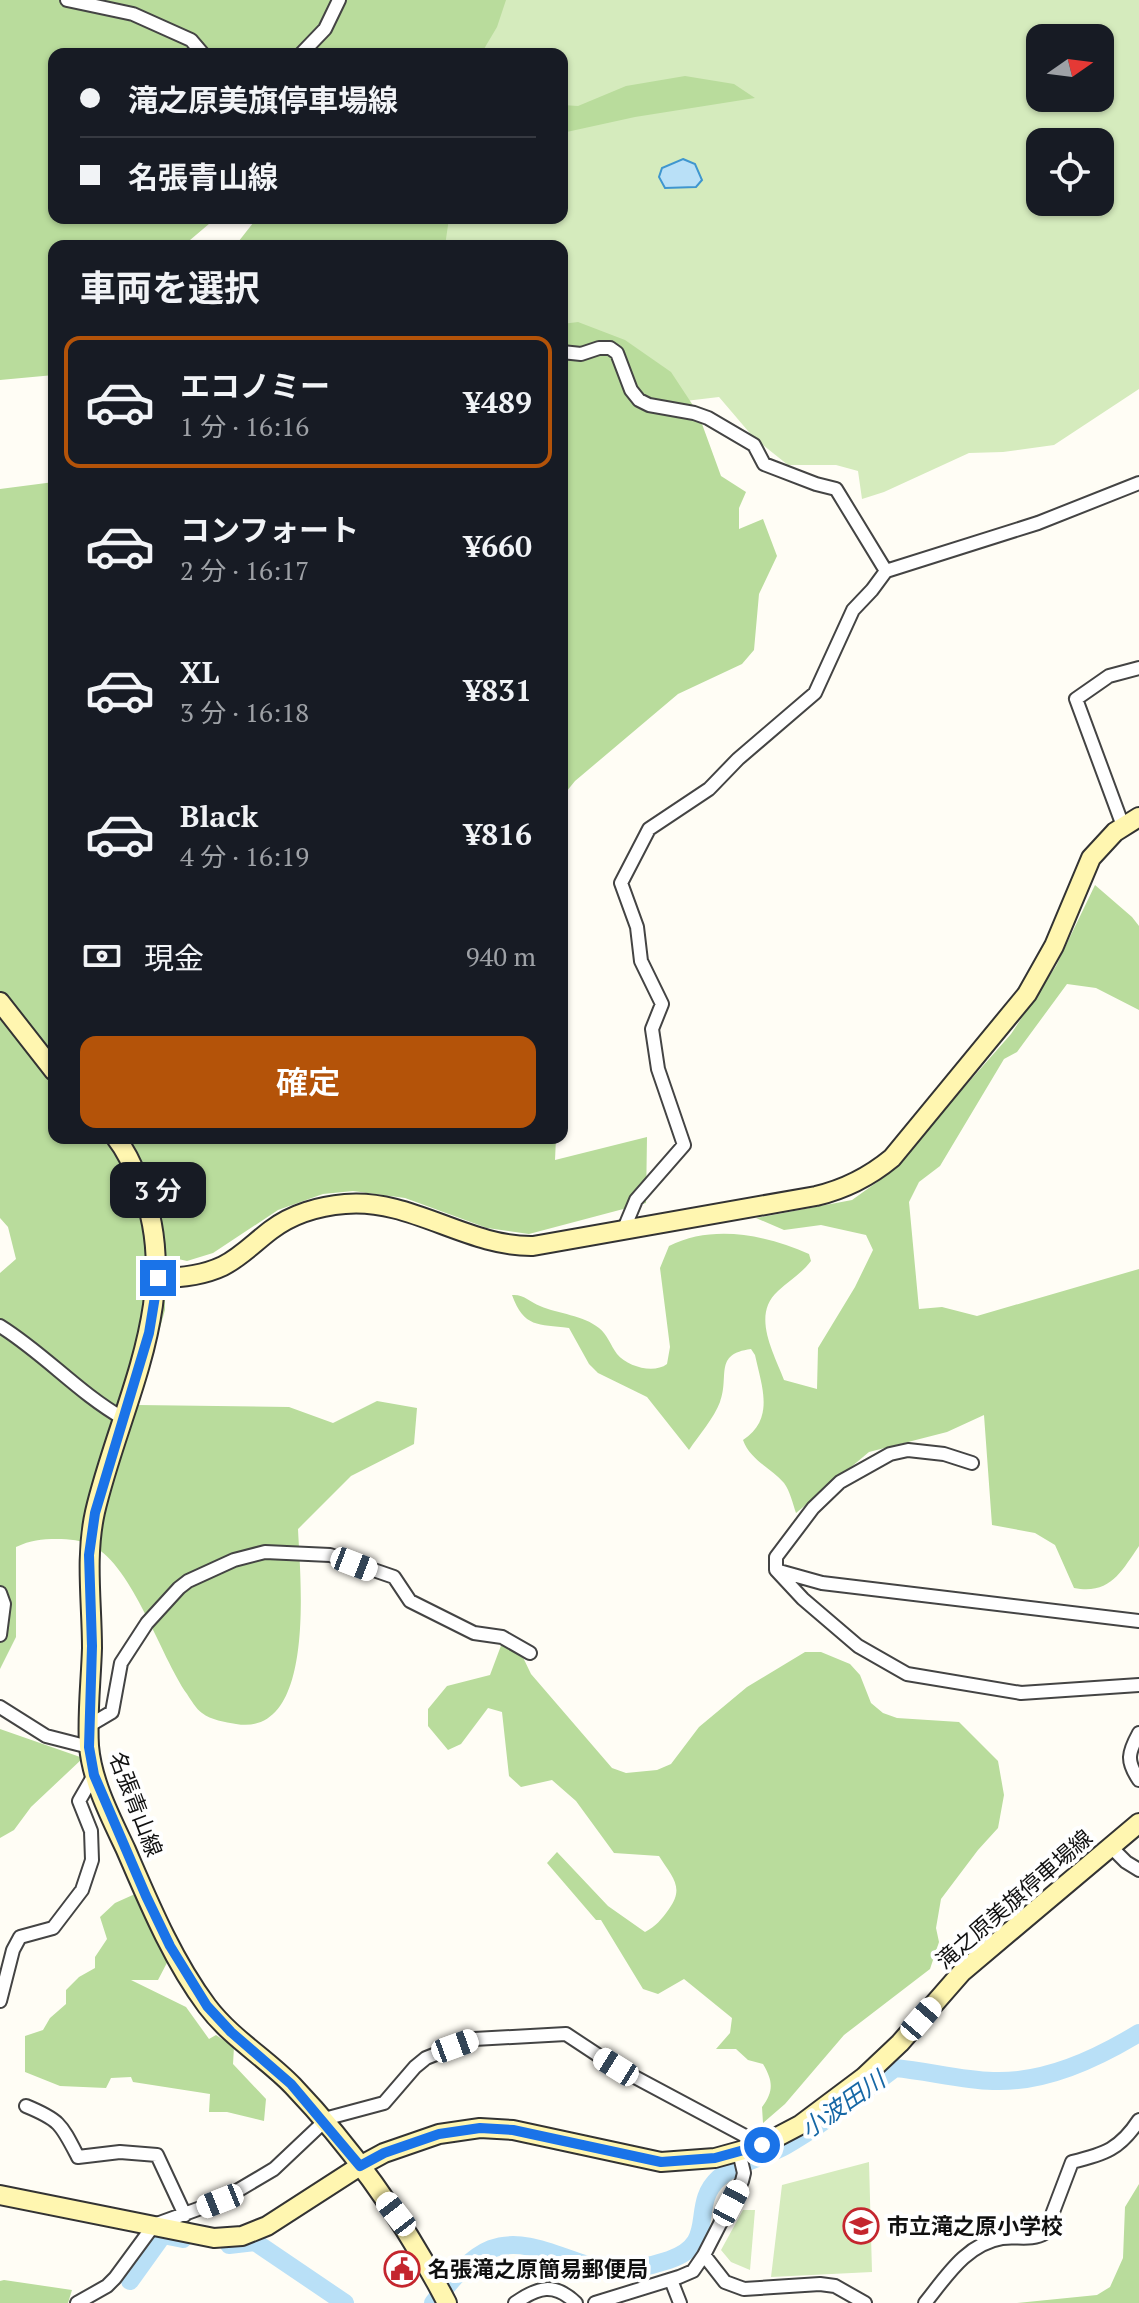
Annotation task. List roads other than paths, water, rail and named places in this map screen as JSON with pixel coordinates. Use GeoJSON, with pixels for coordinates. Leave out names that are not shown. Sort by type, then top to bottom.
{"type":"FeatureCollection","features":[{"type":"Feature","properties":{"kind":"main road"},"geometry":{"type":"LineString","coordinates":[[158,1278],[181,1278],[219,1268],[281,1223],[308,1211],[346,1203],[393,1207],[478,1238],[508,1245],[547,1245],[829,1193],[860,1181],[884,1165],[909,1140],[1016,1009],[1054,946],[1091,858],[1131,821]]}},
{"type":"Feature","properties":{"kind":"main road"},"geometry":{"type":"LineString","coordinates":[[0,1002],[48,1063]]}},
{"type":"Feature","properties":{"kind":"main road","name":"名張青山線"},"geometry":{"type":"LineString","coordinates":[[121,1144],[146,1199],[156,1242],[158,1278],[149,1333],[95,1513],[89,1555],[89,1747],[94,1775],[170,1946],[207,2006],[231,2032],[291,2084],[360,2166],[396,2214],[446,2301]]}},
{"type":"Feature","properties":{"kind":"main road","name":"滝之原美旗停車場線"},"geometry":{"type":"LineString","coordinates":[[0,2195],[214,2238],[242,2236],[267,2226],[384,2153],[439,2134],[480,2128],[513,2130],[661,2162],[740,2155],[800,2125],[864,2077],[900,2043],[962,1972],[1139,1823]]}},
{"type":"Feature","properties":{"kind":"street"},"geometry":{"type":"LineString","coordinates":[[67,0],[133,14],[191,40],[198,48]]}},
{"type":"Feature","properties":{"kind":"street"},"geometry":{"type":"LineString","coordinates":[[307,48],[325,29],[339,0]]}},
{"type":"Feature","properties":{"kind":"street"},"geometry":{"type":"LineString","coordinates":[[568,353],[581,354],[610,348],[617,353],[635,397],[644,403],[700,414],[754,445],[764,464],[836,489],[886,571]]}},
{"type":"Feature","properties":{"kind":"street"},"geometry":{"type":"LineString","coordinates":[[623,1231],[636,1200],[684,1145],[658,1069],[652,1029],[662,1004],[641,961],[637,927],[621,883],[649,829],[709,789],[738,759],[815,693],[853,610],[886,571],[1038,523],[1139,483]]}},
{"type":"Feature","properties":{"kind":"street"},"geometry":{"type":"LineString","coordinates":[[1131,821],[1076,699],[1109,676],[1139,668]]}},
{"type":"Feature","properties":{"kind":"street"},"geometry":{"type":"LineString","coordinates":[[0,1326],[24,1341],[82,1393],[124,1419]]}},
{"type":"Feature","properties":{"kind":"street"},"geometry":{"type":"LineString","coordinates":[[972,1463],[944,1454],[908,1450],[890,1454],[840,1482],[813,1508],[776,1557],[776,1570],[803,1599],[858,1646],[907,1674],[1021,1693],[1139,1685]]}},
{"type":"Feature","properties":{"kind":"street"},"geometry":{"type":"LineString","coordinates":[[90,1725],[110,1716],[121,1663],[147,1623],[179,1588],[234,1560],[265,1552],[330,1555],[394,1577],[410,1601],[474,1633],[502,1637],[530,1653]]}},
{"type":"Feature","properties":{"kind":"street"},"geometry":{"type":"LineString","coordinates":[[776,1570],[822,1583],[1139,1621]]}},
{"type":"Feature","properties":{"kind":"street"},"geometry":{"type":"LineString","coordinates":[[0,1593],[4,1604],[0,1635]]}},
{"type":"Feature","properties":{"kind":"street"},"geometry":{"type":"LineString","coordinates":[[0,1707],[46,1736],[89,1747]]}},
{"type":"Feature","properties":{"kind":"street"},"geometry":{"type":"LineString","coordinates":[[1139,1733],[1128,1756],[1139,1780]]}},
{"type":"Feature","properties":{"kind":"street"},"geometry":{"type":"LineString","coordinates":[[0,2001],[4,1978],[20,1937],[53,1928],[82,1890],[92,1860],[91,1831],[79,1801],[94,1775]]}},
{"type":"Feature","properties":{"kind":"street"},"geometry":{"type":"LineString","coordinates":[[1110,1846],[1139,1870]]}},
{"type":"Feature","properties":{"kind":"street"},"geometry":{"type":"LineString","coordinates":[[77,2303],[115,2278],[154,2225],[220,2201],[274,2169],[328,2118],[384,2103],[426,2058],[474,2039],[561,2033],[625,2072],[762,2145]]}},
{"type":"Feature","properties":{"kind":"street"},"geometry":{"type":"LineString","coordinates":[[26,2106],[49,2114],[65,2131],[78,2157],[120,2152],[157,2155],[185,2215]]}},
{"type":"Feature","properties":{"kind":"street"},"geometry":{"type":"LineString","coordinates":[[925,2303],[957,2263],[969,2253],[992,2240],[1037,2237],[1045,2233],[1072,2162],[1114,2149],[1128,2137],[1139,2120]]}},
{"type":"Feature","properties":{"kind":"street"},"geometry":{"type":"LineString","coordinates":[[595,2303],[693,2271],[742,2181],[744,2173],[740,2155]]}},
{"type":"Feature","properties":{"kind":"street"},"geometry":{"type":"LineString","coordinates":[[704,2255],[725,2282],[744,2289],[820,2284],[835,2286],[865,2303]]}},
{"type":"Feature","properties":{"kind":"street"},"geometry":{"type":"LineString","coordinates":[[671,2280],[680,2303]]}},
{"type":"Feature","properties":{"kind":"street"},"geometry":{"type":"LineString","coordinates":[[515,2303],[540,2289],[554,2290],[569,2296],[576,2303]]}},
{"type":"Feature","properties":{"kind":"water"},"geometry":{"type":"Polygon","coordinates":[[[683,159],[695,164],[702,180],[696,187],[665,188],[659,177],[662,168],[683,159]]]}},
{"type":"Feature","properties":{"kind":"waterway","name":"小波田川"},"geometry":{"type":"LineString","coordinates":[[433,2303],[474,2259],[491,2249],[505,2246],[533,2247],[611,2270],[645,2267],[685,2253],[699,2234],[705,2200],[719,2178],[799,2137],[895,2068],[981,2080],[1012,2081],[1069,2068],[1139,2033]]}},
{"type":"Feature","properties":{"kind":"waterway","name":"小波田川"},"geometry":{"type":"LineString","coordinates":[[130,2281],[163,2235],[183,2239]]}},
{"type":"Feature","properties":{"kind":"waterway","name":"小波田川"},"geometry":{"type":"LineString","coordinates":[[229,2245],[255,2242],[345,2303]]}},
{"type":"Feature","properties":{"kind":"place","name":"市立滝之原小学校"},"geometry":{"type":"Point","coordinates":[861,2226]}},
{"type":"Feature","properties":{"kind":"place","name":"名張滝之原簡易郵便局"},"geometry":{"type":"Point","coordinates":[402,2269]}}]}
